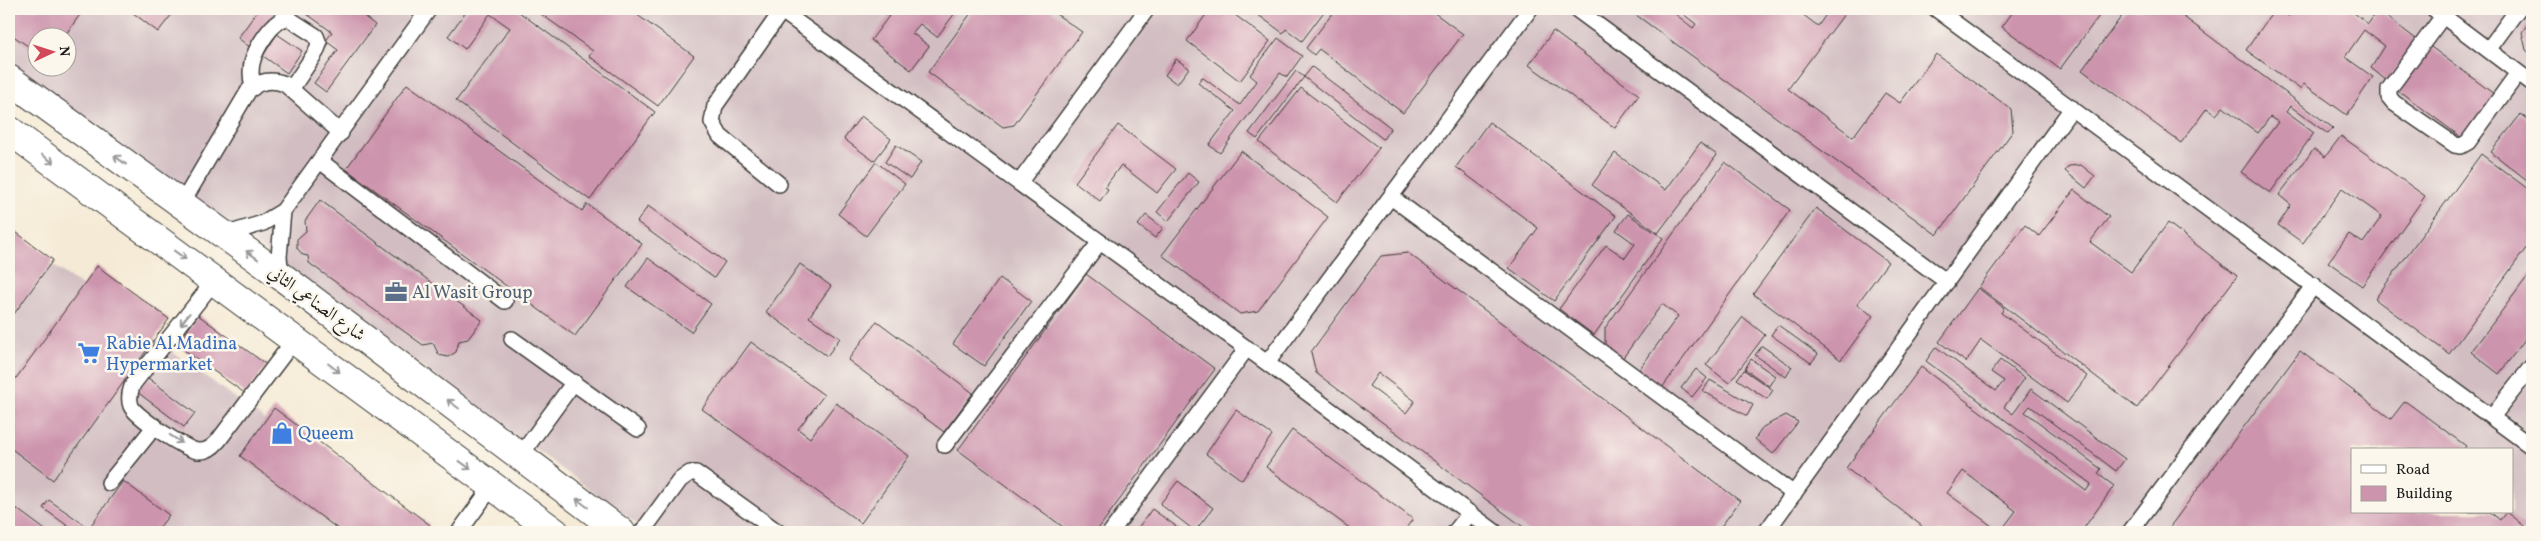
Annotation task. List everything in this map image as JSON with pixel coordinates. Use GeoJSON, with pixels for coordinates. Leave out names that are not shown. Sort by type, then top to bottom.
{"type":"FeatureCollection","features":[{"type":"Feature","properties":{"kind":"main road","name":"شارع الصناعي الثاني"},"geometry":{"type":"LineString","coordinates":[[9,79],[281,276],[621,532]]}},
{"type":"Feature","properties":{"kind":"main road"},"geometry":{"type":"LineString","coordinates":[[9,130],[555,532]]}},
{"type":"Feature","properties":{"kind":"lane"},"geometry":{"type":"LineString","coordinates":[[224,235],[263,223],[284,211],[429,9]]}},
{"type":"Feature","properties":{"kind":"lane"},"geometry":{"type":"LineString","coordinates":[[779,184],[720,136],[712,122],[715,106],[781,9],[1099,243],[1247,348],[1495,532]]}},
{"type":"Feature","properties":{"kind":"lane"},"geometry":{"type":"LineString","coordinates":[[1019,184],[1147,9]]}},
{"type":"Feature","properties":{"kind":"lane"},"geometry":{"type":"LineString","coordinates":[[1267,363],[1530,9]]}},
{"type":"Feature","properties":{"kind":"lane"},"geometry":{"type":"LineString","coordinates":[[1576,9],[1947,282]]}},
{"type":"Feature","properties":{"kind":"lane"},"geometry":{"type":"LineString","coordinates":[[1936,9],[2532,447]]}},
{"type":"Feature","properties":{"kind":"lane"},"geometry":{"type":"LineString","coordinates":[[2488,50],[2518,9]]}},
{"type":"Feature","properties":{"kind":"lane"},"geometry":{"type":"LineString","coordinates":[[2518,73],[2468,142],[2461,146],[2455,145],[2388,97],[2389,89],[2438,12],[2532,83]]}},
{"type":"Feature","properties":{"kind":"lane"},"geometry":{"type":"LineString","coordinates":[[181,205],[252,88],[251,71],[254,55],[276,23],[288,18],[316,36],[319,44],[316,52],[292,88]]}},
{"type":"Feature","properties":{"kind":"lane"},"geometry":{"type":"LineString","coordinates":[[252,88],[268,81],[277,81],[292,88],[341,133]]}},
{"type":"Feature","properties":{"kind":"lane"},"geometry":{"type":"LineString","coordinates":[[1766,532],[2072,108]]}},
{"type":"Feature","properties":{"kind":"lane"},"geometry":{"type":"LineString","coordinates":[[320,161],[505,301]]}},
{"type":"Feature","properties":{"kind":"lane"},"geometry":{"type":"LineString","coordinates":[[1390,197],[1794,494]]}},
{"type":"Feature","properties":{"kind":"lane"},"geometry":{"type":"LineString","coordinates":[[281,276],[279,257],[284,211]]}},
{"type":"Feature","properties":{"kind":"lane"},"geometry":{"type":"LineString","coordinates":[[945,445],[1099,243]]}},
{"type":"Feature","properties":{"kind":"lane"},"geometry":{"type":"LineString","coordinates":[[215,280],[131,390],[132,408],[155,426],[192,450],[209,449],[218,441],[295,339]]}},
{"type":"Feature","properties":{"kind":"lane"},"geometry":{"type":"LineString","coordinates":[[2130,532],[2314,285]]}},
{"type":"Feature","properties":{"kind":"lane"},"geometry":{"type":"LineString","coordinates":[[512,339],[638,428]]}},
{"type":"Feature","properties":{"kind":"lane"},"geometry":{"type":"LineString","coordinates":[[1111,532],[1247,348]]}},
{"type":"Feature","properties":{"kind":"lane"},"geometry":{"type":"LineString","coordinates":[[2492,417],[2532,366]]}},
{"type":"Feature","properties":{"kind":"lane"},"geometry":{"type":"LineString","coordinates":[[520,456],[574,382]]}},
{"type":"Feature","properties":{"kind":"lane"},"geometry":{"type":"LineString","coordinates":[[109,483],[155,426]]}},
{"type":"Feature","properties":{"kind":"lane"},"geometry":{"type":"LineString","coordinates":[[642,532],[680,480],[690,472],[696,473],[778,532]]}},
{"type":"Feature","properties":{"kind":"lane"},"geometry":{"type":"LineString","coordinates":[[459,532],[494,486]]}},
{"type":"Feature","properties":{"kind":"lane"},"geometry":{"type":"LineString","coordinates":[[1455,532],[1470,513]]}},
{"type":"Feature","properties":{"kind":"shaded area"},"geometry":{"type":"Polygon","coordinates":[[[9,9],[2532,9],[2532,532],[648,532],[28,78],[78,78],[78,28],[28,28],[28,78],[9,64],[9,9]]]}},
{"type":"Feature","properties":{"kind":"shaded area"},"geometry":{"type":"Polygon","coordinates":[[[9,233],[171,351],[418,532],[9,532],[9,233]]]}},
{"type":"Feature","properties":{"kind":"building"},"geometry":{"type":"Polygon","coordinates":[[[9,9],[84,9],[70,28],[28,28],[28,46],[9,33],[9,9]]]}},
{"type":"Feature","properties":{"kind":"building"},"geometry":{"type":"Polygon","coordinates":[[[128,9],[176,9],[158,32],[128,9]]]}},
{"type":"Feature","properties":{"kind":"building"},"geometry":{"type":"Polygon","coordinates":[[[259,9],[279,9],[251,48],[238,38],[259,9]]]}},
{"type":"Feature","properties":{"kind":"building"},"geometry":{"type":"Polygon","coordinates":[[[300,9],[366,9],[362,15],[375,25],[326,92],[314,83],[338,50],[326,41],[332,32],[300,9]]]}},
{"type":"Feature","properties":{"kind":"building"},"geometry":{"type":"Polygon","coordinates":[[[468,9],[515,9],[655,112],[590,200],[456,101],[510,28],[490,14],[465,49],[448,36],[468,9]]]}},
{"type":"Feature","properties":{"kind":"building"},"geometry":{"type":"Polygon","coordinates":[[[534,9],[629,9],[694,56],[658,106],[589,56],[593,51],[534,9]]]}},
{"type":"Feature","properties":{"kind":"building"},"geometry":{"type":"Polygon","coordinates":[[[879,9],[958,9],[937,37],[920,24],[912,33],[929,46],[911,70],[871,40],[889,16],[879,9]]]}},
{"type":"Feature","properties":{"kind":"building"},"geometry":{"type":"Polygon","coordinates":[[[974,9],[1049,9],[1082,32],[1014,125],[1003,127],[928,72],[974,9]]]}},
{"type":"Feature","properties":{"kind":"building"},"geometry":{"type":"Polygon","coordinates":[[[1210,9],[1227,9],[1270,41],[1240,81],[1187,41],[1210,9]]]}},
{"type":"Feature","properties":{"kind":"building"},"geometry":{"type":"Polygon","coordinates":[[[1250,9],[1326,9],[1302,41],[1286,29],[1283,33],[1250,9]]]}},
{"type":"Feature","properties":{"kind":"building"},"geometry":{"type":"Polygon","coordinates":[[[1336,9],[1429,9],[1463,34],[1403,113],[1319,49],[1314,55],[1306,48],[1336,9]]]}},
{"type":"Feature","properties":{"kind":"building"},"geometry":{"type":"Polygon","coordinates":[[[1628,9],[1677,9],[1674,13],[1693,28],[1696,24],[1683,14],[1687,9],[1806,9],[1802,14],[1818,26],[1830,9],[1848,9],[1788,89],[1853,137],[1885,93],[1900,103],[1936,54],[2011,109],[2013,131],[1937,235],[1628,9]]]}},
{"type":"Feature","properties":{"kind":"building"},"geometry":{"type":"Polygon","coordinates":[[[2015,9],[2104,9],[2060,69],[2002,27],[2015,9]]]}},
{"type":"Feature","properties":{"kind":"building"},"geometry":{"type":"Polygon","coordinates":[[[2127,9],[2173,9],[2333,128],[2328,134],[2290,106],[2286,112],[2314,133],[2270,193],[2241,172],[2278,122],[2270,117],[2258,133],[2223,107],[2216,115],[2207,108],[2181,143],[2082,70],[2127,9]]]}},
{"type":"Feature","properties":{"kind":"building"},"geometry":{"type":"Polygon","coordinates":[[[2275,9],[2289,16],[2294,9],[2355,9],[2353,12],[2368,24],[2378,10],[2416,39],[2387,81],[2371,68],[2385,46],[2364,30],[2345,57],[2373,77],[2347,115],[2304,84],[2300,89],[2246,50],[2275,9]]]}},
{"type":"Feature","properties":{"kind":"building"},"geometry":{"type":"Polygon","coordinates":[[[2532,18],[2532,55],[2526,50],[2522,32],[2532,18]]]}},
{"type":"Feature","properties":{"kind":"building"},"geometry":{"type":"Polygon","coordinates":[[[1553,31],[1639,95],[1615,128],[1529,65],[1553,31]]]}},
{"type":"Feature","properties":{"kind":"building"},"geometry":{"type":"Polygon","coordinates":[[[277,34],[302,51],[287,73],[263,56],[277,34]]]}},
{"type":"Feature","properties":{"kind":"building"},"geometry":{"type":"Polygon","coordinates":[[[1278,38],[1302,56],[1287,77],[1280,73],[1220,153],[1209,145],[1235,111],[1198,83],[1202,77],[1240,105],[1257,81],[1250,75],[1278,38]]]}},
{"type":"Feature","properties":{"kind":"building"},"geometry":{"type":"Polygon","coordinates":[[[2427,44],[2498,97],[2466,141],[2395,88],[2427,44]]]}},
{"type":"Feature","properties":{"kind":"building"},"geometry":{"type":"Polygon","coordinates":[[[1176,59],[1189,68],[1177,84],[1165,75],[1176,59]]]}},
{"type":"Feature","properties":{"kind":"building"},"geometry":{"type":"Polygon","coordinates":[[[1312,67],[1391,128],[1383,139],[1304,77],[1312,67]]]}},
{"type":"Feature","properties":{"kind":"building"},"geometry":{"type":"Polygon","coordinates":[[[1296,71],[1304,77],[1257,139],[1249,133],[1296,71]]]}},
{"type":"Feature","properties":{"kind":"building"},"geometry":{"type":"Polygon","coordinates":[[[407,84],[582,211],[587,204],[642,244],[575,336],[346,169],[407,84]]]}},
{"type":"Feature","properties":{"kind":"building"},"geometry":{"type":"Polygon","coordinates":[[[1301,88],[1379,148],[1337,202],[1259,142],[1301,88]]]}},
{"type":"Feature","properties":{"kind":"building"},"geometry":{"type":"Polygon","coordinates":[[[2521,114],[2532,122],[2532,184],[2491,152],[2521,114]]]}},
{"type":"Feature","properties":{"kind":"building"},"geometry":{"type":"Polygon","coordinates":[[[861,116],[891,139],[874,161],[844,139],[861,116]]]}},
{"type":"Feature","properties":{"kind":"building"},"geometry":{"type":"Polygon","coordinates":[[[1489,122],[1616,216],[1554,301],[1509,268],[1538,228],[1456,167],[1489,122]]]}},
{"type":"Feature","properties":{"kind":"building"},"geometry":{"type":"Polygon","coordinates":[[[1118,125],[1176,169],[1157,193],[1121,165],[1105,187],[1108,189],[1100,201],[1075,182],[1118,125]]]}},
{"type":"Feature","properties":{"kind":"building"},"geometry":{"type":"Polygon","coordinates":[[[2341,136],[2425,196],[2362,286],[2328,262],[2349,234],[2363,243],[2382,216],[2342,188],[2303,243],[2278,225],[2291,205],[2279,195],[2314,149],[2325,157],[2341,136]]]}},
{"type":"Feature","properties":{"kind":"building"},"geometry":{"type":"Polygon","coordinates":[[[1700,143],[1717,155],[1658,233],[1592,185],[1615,153],[1666,190],[1700,143]]]}},
{"type":"Feature","properties":{"kind":"building"},"geometry":{"type":"Polygon","coordinates":[[[896,145],[921,162],[910,179],[885,162],[896,145]]]}},
{"type":"Feature","properties":{"kind":"building"},"geometry":{"type":"Polygon","coordinates":[[[1241,151],[1328,217],[1258,311],[1240,314],[1162,255],[1241,151]]]}},
{"type":"Feature","properties":{"kind":"building"},"geometry":{"type":"Polygon","coordinates":[[[2481,154],[2532,192],[2532,240],[2449,354],[2375,299],[2481,154]]]}},
{"type":"Feature","properties":{"kind":"building"},"geometry":{"type":"Polygon","coordinates":[[[876,162],[905,184],[866,236],[838,214],[876,162]]]}},
{"type":"Feature","properties":{"kind":"building"},"geometry":{"type":"Polygon","coordinates":[[[1725,162],[1790,210],[1662,388],[1638,371],[1678,316],[1662,304],[1622,359],[1605,346],[1605,328],[1725,162]]]}},
{"type":"Feature","properties":{"kind":"building"},"geometry":{"type":"Polygon","coordinates":[[[2081,165],[2095,176],[2086,188],[2065,171],[2069,166],[2081,165]]]}},
{"type":"Feature","properties":{"kind":"building"},"geometry":{"type":"Polygon","coordinates":[[[1188,173],[1199,182],[1168,221],[1157,212],[1188,173]]]}},
{"type":"Feature","properties":{"kind":"building"},"geometry":{"type":"Polygon","coordinates":[[[2074,190],[2109,217],[2090,242],[2131,272],[2168,223],[2237,276],[2137,408],[1979,287],[2025,225],[2039,236],[2074,190]]]}},
{"type":"Feature","properties":{"kind":"building","name":"Al Wasit Group"},"geometry":{"type":"Polygon","coordinates":[[[320,200],[482,320],[468,339],[459,341],[456,352],[448,357],[439,355],[433,343],[423,345],[309,263],[308,256],[303,255],[297,248],[297,239],[306,231],[305,221],[320,200]]]}},
{"type":"Feature","properties":{"kind":"building"},"geometry":{"type":"Polygon","coordinates":[[[648,206],[725,262],[714,278],[637,222],[648,206]]]}},
{"type":"Feature","properties":{"kind":"building"},"geometry":{"type":"Polygon","coordinates":[[[1816,208],[1888,262],[1857,304],[1873,316],[1841,360],[1753,294],[1816,208]]]}},
{"type":"Feature","properties":{"kind":"building"},"geometry":{"type":"Polygon","coordinates":[[[1628,214],[1663,238],[1594,335],[1559,309],[1606,245],[1625,258],[1635,244],[1616,230],[1628,214]]]}},
{"type":"Feature","properties":{"kind":"building"},"geometry":{"type":"Polygon","coordinates":[[[1146,215],[1163,228],[1155,238],[1138,225],[1146,215]]]}},
{"type":"Feature","properties":{"kind":"building"},"geometry":{"type":"Polygon","coordinates":[[[9,227],[53,260],[14,314],[9,311],[9,227]]]}},
{"type":"Feature","properties":{"kind":"building"},"geometry":{"type":"Polygon","coordinates":[[[1408,253],[1740,501],[1717,532],[1530,532],[1316,373],[1311,352],[1381,256],[1408,253]],[[1378,373],[1369,386],[1406,413],[1415,401],[1378,373]]]}},
{"type":"Feature","properties":{"kind":"building"},"geometry":{"type":"Polygon","coordinates":[[[648,258],[711,304],[691,332],[627,287],[648,258]]]}},
{"type":"Feature","properties":{"kind":"building"},"geometry":{"type":"Polygon","coordinates":[[[800,264],[831,286],[809,317],[840,338],[827,356],[766,312],[800,264]]]}},
{"type":"Feature","properties":{"kind":"building","name":"Rabie Al Madina Hypermarket"},"geometry":{"type":"Polygon","coordinates":[[[97,266],[169,319],[53,480],[9,447],[9,388],[97,266]]]}},
{"type":"Feature","properties":{"kind":"building"},"geometry":{"type":"Polygon","coordinates":[[[2531,272],[2532,330],[2499,374],[2471,352],[2531,272]]]}},
{"type":"Feature","properties":{"kind":"building"},"geometry":{"type":"Polygon","coordinates":[[[1086,274],[1215,369],[1096,532],[1070,532],[958,450],[1086,274]]]}},
{"type":"Feature","properties":{"kind":"building"},"geometry":{"type":"Polygon","coordinates":[[[1000,278],[1031,301],[984,366],[953,344],[1000,278]]]}},
{"type":"Feature","properties":{"kind":"building"},"geometry":{"type":"Polygon","coordinates":[[[1978,288],[2004,308],[2001,313],[2087,376],[2067,403],[1981,340],[1966,362],[1939,342],[1978,288]]]}},
{"type":"Feature","properties":{"kind":"building"},"geometry":{"type":"Polygon","coordinates":[[[198,315],[267,365],[246,394],[177,345],[198,315]]]}},
{"type":"Feature","properties":{"kind":"building"},"geometry":{"type":"Polygon","coordinates":[[[1743,317],[1765,335],[1729,383],[1706,365],[1743,317]]]}},
{"type":"Feature","properties":{"kind":"building"},"geometry":{"type":"Polygon","coordinates":[[[877,321],[973,393],[944,432],[848,360],[877,321]]]}},
{"type":"Feature","properties":{"kind":"building"},"geometry":{"type":"Polygon","coordinates":[[[1778,325],[1818,354],[1811,363],[1771,335],[1778,325]]]}},
{"type":"Feature","properties":{"kind":"building"},"geometry":{"type":"Polygon","coordinates":[[[751,342],[824,395],[798,429],[810,438],[836,403],[909,456],[861,523],[702,409],[751,342]]]}},
{"type":"Feature","properties":{"kind":"building"},"geometry":{"type":"Polygon","coordinates":[[[1762,346],[1792,367],[1786,377],[1755,355],[1762,346]]]}},
{"type":"Feature","properties":{"kind":"building"},"geometry":{"type":"Polygon","coordinates":[[[1936,347],[1996,391],[2004,381],[1991,372],[2000,360],[2025,378],[2004,407],[2013,414],[2031,389],[2125,459],[2116,471],[2030,406],[2025,412],[2101,469],[2098,474],[2114,486],[2081,532],[2000,532],[1917,532],[1922,526],[1846,468],[1921,367],[2086,491],[2091,484],[1926,361],[1936,347]],[[1963,471],[1947,493],[2000,532],[2016,511],[1963,471]]]}},
{"type":"Feature","properties":{"kind":"building"},"geometry":{"type":"Polygon","coordinates":[[[2300,351],[2391,419],[2405,401],[2466,446],[2464,448],[2351,448],[2351,514],[2492,514],[2500,520],[2504,514],[2509,514],[2532,532],[2166,532],[2300,351]]]}},
{"type":"Feature","properties":{"kind":"building"},"geometry":{"type":"Polygon","coordinates":[[[1751,359],[1775,376],[1769,386],[1745,369],[1751,359]]]}},
{"type":"Feature","properties":{"kind":"building"},"geometry":{"type":"Polygon","coordinates":[[[1696,369],[1707,378],[1692,397],[1681,388],[1696,369]]]}},
{"type":"Feature","properties":{"kind":"building"},"geometry":{"type":"Polygon","coordinates":[[[1744,370],[1773,390],[1767,399],[1737,379],[1744,370]]]}},
{"type":"Feature","properties":{"kind":"building"},"geometry":{"type":"Polygon","coordinates":[[[148,378],[195,413],[184,427],[137,392],[148,378]]]}},
{"type":"Feature","properties":{"kind":"building"},"geometry":{"type":"Polygon","coordinates":[[[1710,380],[1753,405],[1747,416],[1703,391],[1710,380]]]}},
{"type":"Feature","properties":{"kind":"building"},"geometry":{"type":"Polygon","coordinates":[[[274,408],[430,525],[424,532],[342,532],[240,456],[274,408]]]}},
{"type":"Feature","properties":{"kind":"building"},"geometry":{"type":"Polygon","coordinates":[[[1236,410],[1272,435],[1242,480],[1206,454],[1236,410]]]}},
{"type":"Feature","properties":{"kind":"building"},"geometry":{"type":"Polygon","coordinates":[[[1786,415],[1798,422],[1773,454],[1755,439],[1763,427],[1786,415]]]}},
{"type":"Feature","properties":{"kind":"building"},"geometry":{"type":"Polygon","coordinates":[[[1292,430],[1413,519],[1403,532],[1355,532],[1266,467],[1292,430]]]}},
{"type":"Feature","properties":{"kind":"building"},"geometry":{"type":"Polygon","coordinates":[[[123,481],[169,515],[156,532],[76,532],[43,508],[49,500],[89,528],[123,481]]]}},
{"type":"Feature","properties":{"kind":"building"},"geometry":{"type":"Polygon","coordinates":[[[1178,481],[1213,508],[1195,531],[1160,504],[1178,481]]]}},
{"type":"Feature","properties":{"kind":"building"},"geometry":{"type":"Polygon","coordinates":[[[9,503],[48,532],[9,532],[9,503]]]}},
{"type":"Feature","properties":{"kind":"building"},"geometry":{"type":"Polygon","coordinates":[[[1152,509],[1184,532],[1135,532],[1152,509]]]}},
{"type":"Feature","properties":{"kind":"building"},"geometry":{"type":"Polygon","coordinates":[[[1280,526],[1288,532],[1276,532],[1280,526]]]}},
{"type":"Feature","properties":{"kind":"place","name":"Al Wasit Group"},"geometry":{"type":"Point","coordinates":[396,292]}},
{"type":"Feature","properties":{"kind":"place","name":"Rabie Al Madina Hypermarket"},"geometry":{"type":"Point","coordinates":[89,353]}},
{"type":"Feature","properties":{"kind":"place","name":"Queem"},"geometry":{"type":"Point","coordinates":[282,433]}}]}
